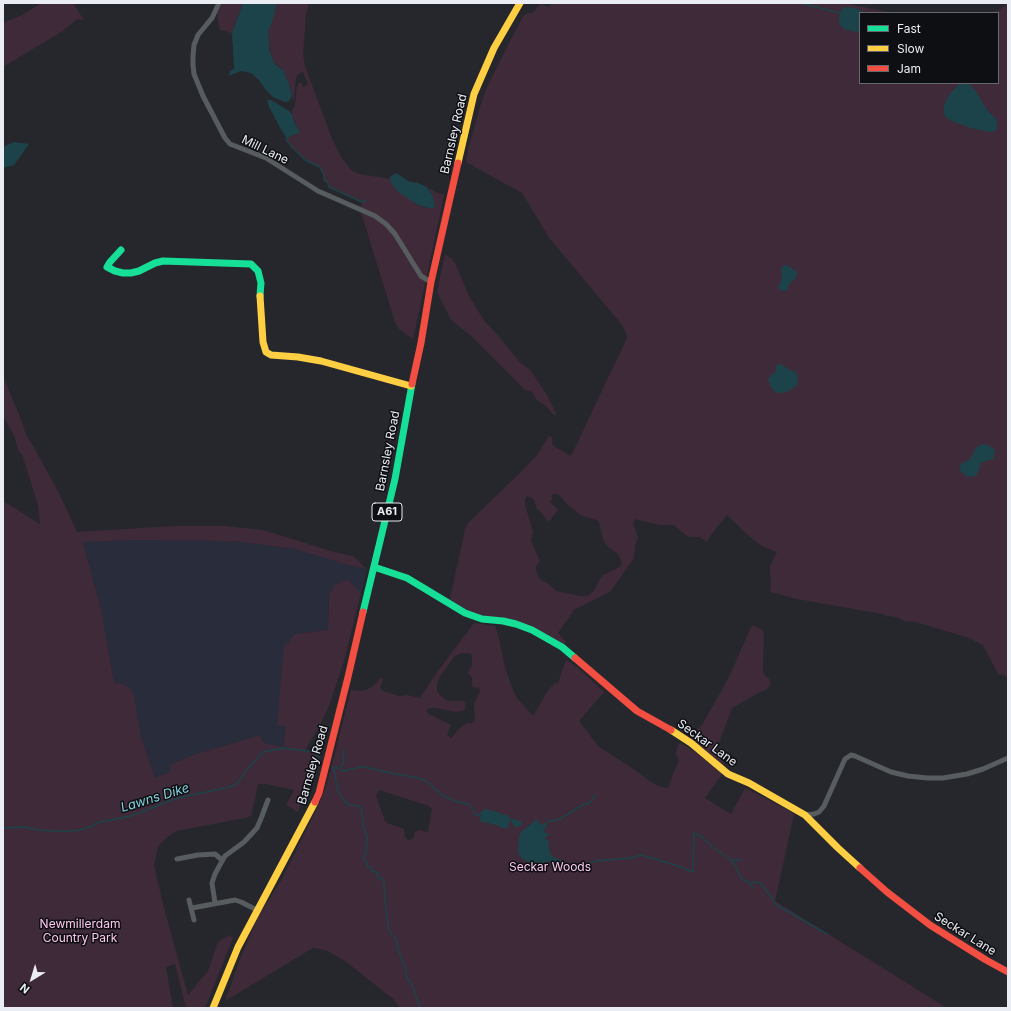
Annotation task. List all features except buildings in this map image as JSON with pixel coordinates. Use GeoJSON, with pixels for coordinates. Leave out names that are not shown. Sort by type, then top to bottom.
{"type":"FeatureCollection","features":[{"type":"Feature","properties":{"kind":"street","name":"Mill Lane"},"geometry":{"type":"LineString","coordinates":[[219,3],[212,18],[198,35],[194,45],[193,65],[194,74],[202,96],[225,138],[230,144],[266,158],[318,191],[375,216],[386,224],[395,234],[421,276],[431,282]]}},
{"type":"Feature","properties":{"kind":"street","name":"Barnsley Road"},"geometry":{"type":"LineString","coordinates":[[213,1008],[238,947],[312,809],[319,793],[395,479],[431,282],[474,94],[494,48],[520,3]]}},
{"type":"Feature","properties":{"kind":"street"},"geometry":{"type":"LineString","coordinates":[[121,250],[107,267],[123,273],[131,273],[163,261],[251,264],[258,271],[261,283],[260,298],[262,332],[266,352],[270,355],[321,360],[411,386]]}},
{"type":"Feature","properties":{"kind":"street","name":"Seckar Lane"},"geometry":{"type":"LineString","coordinates":[[374,567],[407,578],[465,613],[482,619],[516,624],[547,638],[562,648],[637,711],[691,743],[728,774],[749,783],[805,815],[838,848],[887,892],[924,921],[1008,972]]}},
{"type":"Feature","properties":{"kind":"street"},"geometry":{"type":"LineString","coordinates":[[805,815],[819,812],[828,797],[845,759],[851,755],[891,772],[927,778],[943,778],[967,774],[984,769],[1008,758]]}},
{"type":"Feature","properties":{"kind":"street"},"geometry":{"type":"LineString","coordinates":[[215,903],[212,887],[215,874],[222,860],[244,842],[257,828],[268,800]]}},
{"type":"Feature","properties":{"kind":"street"},"geometry":{"type":"LineString","coordinates":[[177,859],[198,855],[215,854],[222,860]]}},
{"type":"Feature","properties":{"kind":"street"},"geometry":{"type":"LineString","coordinates":[[189,900],[194,920]]}},
{"type":"Feature","properties":{"kind":"street"},"geometry":{"type":"LineString","coordinates":[[192,908],[235,900],[257,910]]}},
{"type":"Feature","properties":{"kind":"shaded area"},"geometry":{"type":"Polygon","coordinates":[[[243,3],[277,3],[268,31],[269,49],[274,63],[284,71],[290,86],[292,96],[289,101],[285,102],[273,97],[251,73],[241,71],[229,75],[230,71],[234,69],[232,33],[243,3]]]}},
{"type":"Feature","properties":{"kind":"shaded area"},"geometry":{"type":"Polygon","coordinates":[[[843,8],[855,8],[864,12],[859,12],[859,33],[844,29],[840,25],[840,13],[843,8]]]}},
{"type":"Feature","properties":{"kind":"shaded area"},"geometry":{"type":"Polygon","coordinates":[[[959,84],[970,84],[987,110],[997,121],[996,131],[990,132],[971,128],[951,121],[945,116],[944,113],[944,107],[949,95],[959,84]]]}},
{"type":"Feature","properties":{"kind":"shaded area"},"geometry":{"type":"Polygon","coordinates":[[[267,100],[271,100],[292,114],[299,133],[286,139],[269,107],[267,100]]]}},
{"type":"Feature","properties":{"kind":"shaded area"},"geometry":{"type":"Polygon","coordinates":[[[14,142],[29,144],[14,165],[3,168],[3,147],[14,142]]]}},
{"type":"Feature","properties":{"kind":"shaded area"},"geometry":{"type":"Polygon","coordinates":[[[396,173],[410,182],[418,183],[427,187],[433,196],[435,207],[428,208],[418,205],[398,192],[391,183],[390,179],[390,177],[396,173]]]}},
{"type":"Feature","properties":{"kind":"shaded area"},"geometry":{"type":"Polygon","coordinates":[[[786,265],[796,271],[797,275],[787,290],[783,291],[778,287],[782,279],[781,269],[786,265]]]}},
{"type":"Feature","properties":{"kind":"shaded area"},"geometry":{"type":"Polygon","coordinates":[[[777,364],[781,364],[796,372],[798,383],[787,392],[777,393],[772,389],[768,380],[772,374],[775,373],[777,364]]]}},
{"type":"Feature","properties":{"kind":"shaded area"},"geometry":{"type":"Polygon","coordinates":[[[982,444],[990,446],[995,450],[994,459],[982,462],[976,476],[967,477],[959,470],[961,464],[970,459],[976,448],[982,444]]]}},
{"type":"Feature","properties":{"kind":"shaded area"},"geometry":{"type":"Polygon","coordinates":[[[131,540],[244,542],[295,549],[351,566],[367,569],[361,593],[347,579],[329,595],[328,630],[294,634],[277,725],[286,726],[283,747],[264,743],[263,739],[257,736],[196,754],[171,764],[171,771],[155,778],[141,737],[134,695],[129,687],[123,684],[114,683],[102,613],[83,541],[131,540]]]}},
{"type":"Feature","properties":{"kind":"shaded area"},"geometry":{"type":"Polygon","coordinates":[[[486,809],[501,813],[502,815],[509,815],[509,818],[521,821],[522,824],[519,827],[516,827],[510,820],[508,828],[502,828],[495,824],[491,825],[490,823],[481,822],[481,813],[486,809]]]}},
{"type":"Feature","properties":{"kind":"shaded area"},"geometry":{"type":"Polygon","coordinates":[[[537,819],[542,825],[547,822],[543,833],[550,833],[545,839],[550,841],[548,844],[551,855],[562,860],[566,865],[563,865],[561,862],[555,863],[549,861],[535,866],[521,858],[518,850],[521,832],[537,819]]]}},
{"type":"Feature","properties":{"kind":"green space"},"geometry":{"type":"Polygon","coordinates":[[[42,3],[73,3],[84,20],[77,19],[61,32],[3,67],[3,23],[22,15],[42,3]]]}},
{"type":"Feature","properties":{"kind":"green space"},"geometry":{"type":"Polygon","coordinates":[[[219,3],[243,3],[232,33],[220,30],[216,10],[219,3]]]}},
{"type":"Feature","properties":{"kind":"green space"},"geometry":{"type":"Polygon","coordinates":[[[277,3],[309,3],[306,14],[303,54],[305,66],[332,139],[341,157],[350,169],[360,174],[390,179],[392,183],[418,205],[423,207],[435,207],[433,196],[429,189],[444,195],[413,339],[399,329],[395,322],[360,209],[362,202],[329,187],[328,183],[324,180],[320,167],[305,160],[286,139],[299,133],[292,114],[295,105],[297,86],[299,83],[302,83],[303,87],[308,85],[303,72],[298,74],[296,78],[294,100],[285,75],[281,68],[274,63],[270,52],[267,31],[273,18],[277,3]]]}},
{"type":"Feature","properties":{"kind":"green space"},"geometry":{"type":"Polygon","coordinates":[[[551,3],[844,3],[887,12],[859,12],[859,84],[999,84],[999,12],[995,12],[1008,3],[1008,677],[998,674],[983,645],[969,638],[916,622],[904,621],[896,617],[792,598],[770,592],[770,566],[777,552],[762,546],[750,537],[727,515],[707,542],[700,537],[687,536],[674,525],[659,525],[635,519],[633,523],[638,538],[635,545],[634,558],[610,592],[574,610],[558,633],[566,642],[562,647],[532,630],[482,619],[449,603],[465,530],[468,523],[537,455],[549,436],[552,437],[552,444],[571,456],[627,338],[622,325],[550,239],[522,193],[466,162],[468,150],[486,89],[524,15],[533,13],[540,4],[549,7],[551,3]],[[552,494],[552,499],[550,502],[558,510],[548,522],[542,513],[537,509],[532,498],[527,496],[525,499],[525,505],[533,532],[531,541],[540,561],[536,566],[536,571],[539,578],[549,584],[556,591],[587,596],[594,591],[603,575],[618,568],[622,563],[618,554],[605,543],[599,522],[597,520],[582,516],[567,504],[557,494],[552,494]]]}},
{"type":"Feature","properties":{"kind":"green space"},"geometry":{"type":"Polygon","coordinates":[[[445,254],[455,263],[469,296],[485,322],[520,362],[531,371],[547,395],[556,415],[552,414],[546,406],[537,400],[532,392],[525,390],[469,334],[451,320],[437,292],[445,254]]]}},
{"type":"Feature","properties":{"kind":"green space","name":"Newmillerdam Country Park"},"geometry":{"type":"Polygon","coordinates":[[[3,376],[26,435],[60,495],[77,532],[174,526],[224,526],[263,530],[334,552],[353,556],[367,569],[351,566],[295,549],[234,541],[131,540],[83,542],[102,613],[114,683],[123,684],[129,687],[134,695],[141,737],[155,778],[171,771],[171,764],[196,754],[257,736],[261,737],[264,743],[283,747],[286,726],[277,726],[284,645],[288,644],[294,634],[328,630],[329,595],[335,585],[347,579],[361,593],[344,661],[329,706],[305,750],[314,752],[317,755],[298,812],[286,805],[294,790],[266,784],[258,784],[251,816],[176,831],[164,840],[158,847],[154,866],[188,995],[208,971],[218,942],[229,935],[233,938],[205,1008],[186,1008],[175,964],[166,967],[173,1008],[3,1008],[3,501],[40,524],[38,505],[22,454],[19,452],[14,435],[3,416],[3,376]]]}},
{"type":"Feature","properties":{"kind":"green space","name":"Seckar Woods"},"geometry":{"type":"Polygon","coordinates":[[[474,623],[495,626],[505,668],[513,690],[517,698],[533,716],[549,689],[556,682],[558,683],[566,660],[578,668],[604,692],[579,721],[599,747],[651,782],[666,788],[669,787],[679,760],[676,754],[680,743],[723,773],[705,798],[731,814],[745,788],[794,814],[775,901],[947,1008],[400,1008],[393,999],[345,961],[327,951],[316,948],[313,948],[225,1001],[240,959],[258,917],[282,879],[321,800],[328,780],[351,690],[366,690],[372,687],[382,677],[383,680],[380,687],[383,691],[399,696],[407,695],[420,698],[474,623]],[[463,653],[454,657],[440,676],[437,691],[446,700],[465,702],[465,710],[456,712],[430,708],[426,711],[451,725],[447,735],[451,738],[467,723],[474,722],[474,703],[480,690],[479,688],[473,687],[472,677],[468,673],[472,666],[472,655],[470,653],[463,653]],[[379,790],[376,796],[387,823],[404,829],[406,839],[409,840],[413,839],[415,832],[418,830],[428,832],[432,809],[429,806],[379,790]]]}},
{"type":"Feature","properties":{"kind":"green space"},"geometry":{"type":"Polygon","coordinates":[[[752,625],[761,629],[764,633],[763,673],[771,683],[766,690],[732,708],[717,748],[728,774],[691,743],[694,733],[702,725],[729,677],[752,625]]]}},
{"type":"Feature","properties":{"kind":"waterway"},"geometry":{"type":"LineString","coordinates":[[801,3],[840,13]]}},
{"type":"Feature","properties":{"kind":"waterway"},"geometry":{"type":"LineString","coordinates":[[286,139],[305,160],[320,167],[324,180],[328,183],[329,187],[362,202],[366,200]]}},
{"type":"Feature","properties":{"kind":"waterway","name":"Lawns Dike"},"geometry":{"type":"LineString","coordinates":[[3,828],[25,827],[38,830],[56,831],[79,830],[93,826],[96,823],[131,816],[177,798],[235,785],[263,752],[283,748],[314,752],[319,757]]}},
{"type":"Feature","properties":{"kind":"waterway"},"geometry":{"type":"LineString","coordinates":[[340,768],[343,764],[344,750]]}},
{"type":"Feature","properties":{"kind":"waterway","name":"Lawns Dike"},"geometry":{"type":"LineString","coordinates":[[332,766],[335,773],[337,790],[346,803],[359,806],[361,808],[367,838],[364,860],[367,862],[367,866],[372,868],[372,871],[378,873],[376,876],[384,881],[384,894],[389,929],[396,939],[406,971],[406,976],[412,985],[420,1008]]}},
{"type":"Feature","properties":{"kind":"waterway"},"geometry":{"type":"LineString","coordinates":[[333,768],[340,768],[343,771],[365,767],[419,778],[426,781],[443,796],[470,805],[476,816],[481,813]]}},
{"type":"Feature","properties":{"kind":"waterway"},"geometry":{"type":"LineString","coordinates":[[547,822],[560,819],[584,804],[591,802],[595,794]]}},
{"type":"Feature","properties":{"kind":"waterway"},"geometry":{"type":"LineString","coordinates":[[566,865],[574,870],[596,861],[631,858],[641,855],[693,872],[694,833],[703,838],[711,846],[731,860],[742,879],[750,883],[761,883],[775,904],[827,934]]}},
{"type":"Feature","properties":{"kind":"waterway"},"geometry":{"type":"LineString","coordinates":[[732,860],[742,860]]}},
{"type":"Feature","properties":{"kind":"waterway"},"geometry":{"type":"LineString","coordinates":[[750,883],[753,887]]}},
{"type":"Feature","properties":{"kind":"traffic: fast"},"geometry":{"type":"LineString","coordinates":[[121,250],[107,267],[123,273],[139,271],[155,263],[163,261],[251,264],[258,271],[261,283],[260,296]]}},
{"type":"Feature","properties":{"kind":"traffic: fast"},"geometry":{"type":"LineString","coordinates":[[363,612],[395,479],[412,384]]}},
{"type":"Feature","properties":{"kind":"traffic: fast"},"geometry":{"type":"LineString","coordinates":[[374,567],[407,578],[465,613],[482,619],[516,624],[532,630],[562,647],[575,658]]}},
{"type":"Feature","properties":{"kind":"traffic: slow"},"geometry":{"type":"LineString","coordinates":[[458,163],[474,94],[494,48],[520,3]]}},
{"type":"Feature","properties":{"kind":"traffic: slow"},"geometry":{"type":"LineString","coordinates":[[260,296],[263,342],[266,352],[271,355],[298,357],[321,361],[411,386]]}},
{"type":"Feature","properties":{"kind":"traffic: slow"},"geometry":{"type":"LineString","coordinates":[[671,730],[691,743],[728,774],[749,783],[805,815],[860,868]]}},
{"type":"Feature","properties":{"kind":"traffic: slow"},"geometry":{"type":"LineString","coordinates":[[213,1008],[238,947],[315,802]]}},
{"type":"Feature","properties":{"kind":"traffic: jam"},"geometry":{"type":"LineString","coordinates":[[412,384],[421,343],[431,282],[458,163]]}},
{"type":"Feature","properties":{"kind":"traffic: jam"},"geometry":{"type":"LineString","coordinates":[[315,802],[319,793],[363,612]]}},
{"type":"Feature","properties":{"kind":"traffic: jam"},"geometry":{"type":"LineString","coordinates":[[575,658],[637,711],[671,730]]}},
{"type":"Feature","properties":{"kind":"traffic: jam"},"geometry":{"type":"LineString","coordinates":[[860,868],[887,892],[930,925],[1008,972]]}}]}
